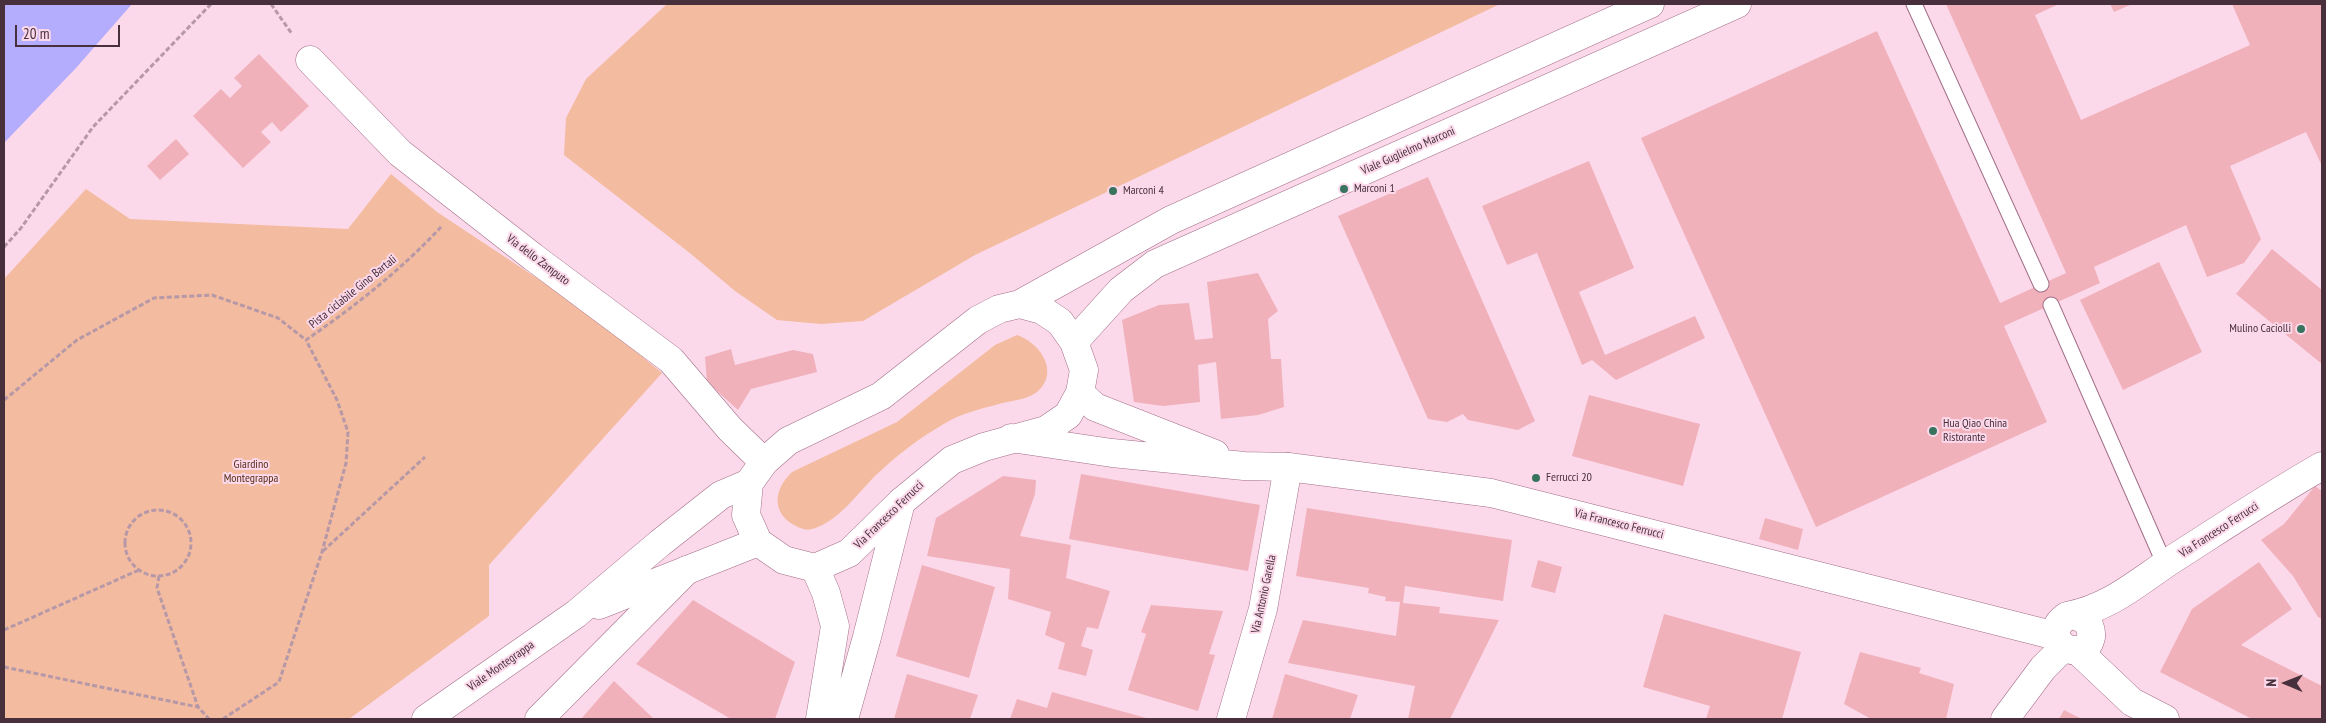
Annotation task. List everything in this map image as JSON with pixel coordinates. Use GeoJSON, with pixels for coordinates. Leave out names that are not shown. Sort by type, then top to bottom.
{"type":"FeatureCollection","features":[{"type":"Feature","properties":{"kind":"street","name":"Viale Guglielmo Marconi"},"geometry":{"type":"LineString","coordinates":[[1074,342],[1121,290],[1155,264],[1738,4]]}},
{"type":"Feature","properties":{"kind":"street"},"geometry":{"type":"LineString","coordinates":[[576,614],[660,542],[721,495],[756,472],[788,441],[882,396],[978,320],[998,309],[1020,304],[1171,220],[1642,6]]}},
{"type":"Feature","properties":{"kind":"street","name":"Via dello Zamputo"},"geometry":{"type":"LineString","coordinates":[[310,60],[400,153],[509,239],[671,360],[730,429],[756,472]]}},
{"type":"Feature","properties":{"kind":"street","name":"Via Francesco Ferrucci"},"geometry":{"type":"LineString","coordinates":[[814,568],[849,554],[901,502],[952,460],[1011,438],[1046,430],[1068,415],[1080,393],[1084,370],[1074,342],[1060,322],[1042,310],[1020,304]]}},
{"type":"Feature","properties":{"kind":"street"},"geometry":{"type":"LineString","coordinates":[[1080,393],[1095,407],[1244,466]]}},
{"type":"Feature","properties":{"kind":"street","name":"Via Francesco Ferrucci"},"geometry":{"type":"LineString","coordinates":[[1011,438],[1112,453],[1244,466],[1288,466],[1491,492],[1988,619],[2070,635],[2165,565],[2280,490],[2322,466]]}},
{"type":"Feature","properties":{"kind":"street","name":"Via Antonio Garella"},"geometry":{"type":"LineString","coordinates":[[1231,719],[1263,610],[1288,466]]}},
{"type":"Feature","properties":{"kind":"street"},"geometry":{"type":"LineString","coordinates":[[756,472],[746,515],[758,542],[784,560],[814,568],[826,593],[835,626],[820,719]]}},
{"type":"Feature","properties":{"kind":"street"},"geometry":{"type":"LineString","coordinates":[[844,719],[901,502]]}},
{"type":"Feature","properties":{"kind":"street"},"geometry":{"type":"LineString","coordinates":[[576,614],[758,542]]}},
{"type":"Feature","properties":{"kind":"street"},"geometry":{"type":"LineString","coordinates":[[539,719],[687,570]]}},
{"type":"Feature","properties":{"kind":"street","name":"Viale Montegrappa"},"geometry":{"type":"LineString","coordinates":[[426,719],[576,614]]}},
{"type":"Feature","properties":{"kind":"street"},"geometry":{"type":"LineString","coordinates":[[2005,719],[2070,635],[2132,702],[2165,719]]}},
{"type":"Feature","properties":{"kind":"lane"},"geometry":{"type":"LineString","coordinates":[[1914,4],[2041,284]]}},
{"type":"Feature","properties":{"kind":"lane"},"geometry":{"type":"LineString","coordinates":[[2051,305],[2165,565]]}},
{"type":"Feature","properties":{"kind":"path"},"geometry":{"type":"LineString","coordinates":[[4,247],[21,228],[93,127],[211,4]]}},
{"type":"Feature","properties":{"kind":"path","name":"Pista ciclabile Gino Bartali"},"geometry":{"type":"LineString","coordinates":[[4,400],[77,340],[154,298],[212,295],[278,318],[306,340],[343,314],[424,246]]}},
{"type":"Feature","properties":{"kind":"path"},"geometry":{"type":"LineString","coordinates":[[223,719],[280,682],[322,552],[346,463],[348,432],[337,400],[306,340]]}},
{"type":"Feature","properties":{"kind":"path"},"geometry":{"type":"LineString","coordinates":[[322,552],[425,456]]}},
{"type":"Feature","properties":{"kind":"path"},"geometry":{"type":"LineString","coordinates":[[152,510],[163,510],[174,514],[183,521],[191,540],[190,551],[186,561],[170,574],[159,576],[139,570],[131,563],[126,553],[127,531],[133,521],[142,514],[152,510]]}},
{"type":"Feature","properties":{"kind":"path"},"geometry":{"type":"LineString","coordinates":[[4,630],[139,570]]}},
{"type":"Feature","properties":{"kind":"path"},"geometry":{"type":"LineString","coordinates":[[159,576],[157,588],[198,707],[209,719]]}},
{"type":"Feature","properties":{"kind":"path"},"geometry":{"type":"LineString","coordinates":[[4,667],[198,707]]}},
{"type":"Feature","properties":{"kind":"green space"},"geometry":{"type":"Polygon","coordinates":[[[667,4],[1500,4],[975,255],[863,321],[821,324],[777,320],[735,291],[691,254],[564,155],[566,118],[586,79],[667,4]]]}},
{"type":"Feature","properties":{"kind":"green space","name":"Giardino Montegrappa"},"geometry":{"type":"Polygon","coordinates":[[[391,174],[437,212],[588,312],[662,373],[489,565],[489,616],[349,719],[4,719],[4,279],[86,189],[130,219],[348,229],[391,174]]]}},
{"type":"Feature","properties":{"kind":"green space"},"geometry":{"type":"Polygon","coordinates":[[[1017,335],[1032,343],[1046,364],[1046,380],[1037,392],[1021,399],[962,415],[933,430],[875,476],[839,514],[821,525],[810,530],[803,529],[794,525],[781,514],[778,500],[779,493],[781,486],[792,472],[897,422],[995,345],[1017,335]]]}},
{"type":"Feature","properties":{"kind":"shaded area"},"geometry":{"type":"Polygon","coordinates":[[[4,4],[132,4],[76,68],[4,143],[4,4]]]}},
{"type":"Feature","properties":{"kind":"building"},"geometry":{"type":"Polygon","coordinates":[[[1946,4],[2059,4],[2035,15],[2081,120],[2250,45],[2232,4],[2322,4],[2322,166],[2306,132],[2230,166],[2261,239],[2244,263],[2207,277],[2186,225],[2094,267],[2100,283],[2004,326],[2047,422],[1816,527],[1641,138],[1877,31],[2000,303],[2066,273],[1946,4]]]}},
{"type":"Feature","properties":{"kind":"building"},"geometry":{"type":"Polygon","coordinates":[[[2110,4],[2132,4],[2114,12],[2110,4]]]}},
{"type":"Feature","properties":{"kind":"building"},"geometry":{"type":"Polygon","coordinates":[[[259,54],[309,106],[281,132],[272,122],[261,132],[271,142],[243,168],[193,116],[221,89],[230,98],[242,86],[234,78],[259,54]]]}},
{"type":"Feature","properties":{"kind":"building"},"geometry":{"type":"Polygon","coordinates":[[[176,139],[189,154],[160,180],[147,166],[176,139]]]}},
{"type":"Feature","properties":{"kind":"building"},"geometry":{"type":"Polygon","coordinates":[[[1589,161],[1634,268],[1579,292],[1605,355],[1695,316],[1705,338],[1616,380],[1592,360],[1582,365],[1537,253],[1507,265],[1482,206],[1589,161]]]}},
{"type":"Feature","properties":{"kind":"building"},"geometry":{"type":"Polygon","coordinates":[[[1428,177],[1535,421],[1518,430],[1468,420],[1463,414],[1447,422],[1428,419],[1338,216],[1428,177]]]}},
{"type":"Feature","properties":{"kind":"building","name":"Mulino Caciolli"},"geometry":{"type":"Polygon","coordinates":[[[2272,249],[2322,290],[2322,364],[2236,294],[2272,249]]]}},
{"type":"Feature","properties":{"kind":"building"},"geometry":{"type":"Polygon","coordinates":[[[2159,262],[2202,352],[2123,390],[2080,300],[2159,262]]]}},
{"type":"Feature","properties":{"kind":"building"},"geometry":{"type":"Polygon","coordinates":[[[1258,273],[1278,311],[1268,319],[1271,359],[1281,359],[1284,407],[1258,415],[1221,419],[1216,362],[1198,365],[1200,402],[1163,406],[1134,402],[1122,320],[1159,305],[1189,303],[1195,340],[1213,338],[1207,282],[1258,273]]]}},
{"type":"Feature","properties":{"kind":"building"},"geometry":{"type":"Polygon","coordinates":[[[731,349],[735,365],[793,350],[813,354],[817,372],[751,389],[738,410],[707,382],[705,357],[731,349]]]}},
{"type":"Feature","properties":{"kind":"building"},"geometry":{"type":"Polygon","coordinates":[[[1589,395],[1700,424],[1683,486],[1572,456],[1589,395]]]}},
{"type":"Feature","properties":{"kind":"building"},"geometry":{"type":"Polygon","coordinates":[[[1081,474],[1260,505],[1248,571],[1069,539],[1081,474]]]}},
{"type":"Feature","properties":{"kind":"building"},"geometry":{"type":"Polygon","coordinates":[[[1003,476],[1036,480],[1035,494],[1020,536],[1071,545],[1066,578],[1110,591],[1098,629],[1087,627],[1081,646],[1093,650],[1086,676],[1058,669],[1065,643],[1045,635],[1051,612],[1008,599],[1010,569],[927,556],[936,518],[1003,476]]]}},
{"type":"Feature","properties":{"kind":"building"},"geometry":{"type":"Polygon","coordinates":[[[2315,486],[2322,491],[2322,619],[2318,617],[2293,576],[2261,540],[2284,524],[2315,486]]]}},
{"type":"Feature","properties":{"kind":"building"},"geometry":{"type":"Polygon","coordinates":[[[1307,508],[1512,540],[1503,601],[1405,586],[1403,603],[1440,607],[1439,613],[1499,620],[1450,719],[1408,719],[1415,686],[1288,663],[1303,620],[1396,636],[1400,602],[1385,601],[1386,597],[1368,593],[1369,588],[1296,576],[1307,508]]]}},
{"type":"Feature","properties":{"kind":"building"},"geometry":{"type":"Polygon","coordinates":[[[1765,518],[1803,529],[1798,550],[1759,539],[1765,518]]]}},
{"type":"Feature","properties":{"kind":"building"},"geometry":{"type":"Polygon","coordinates":[[[1538,560],[1562,567],[1555,593],[1531,587],[1538,560]]]}},
{"type":"Feature","properties":{"kind":"building"},"geometry":{"type":"Polygon","coordinates":[[[2259,562],[2292,609],[2241,645],[2322,686],[2322,719],[2252,719],[2160,672],[2192,609],[2259,562]]]}},
{"type":"Feature","properties":{"kind":"building"},"geometry":{"type":"Polygon","coordinates":[[[922,565],[995,587],[969,678],[896,656],[922,565]]]}},
{"type":"Feature","properties":{"kind":"building"},"geometry":{"type":"Polygon","coordinates":[[[693,600],[795,662],[775,719],[731,719],[636,664],[693,600]]]}},
{"type":"Feature","properties":{"kind":"building"},"geometry":{"type":"Polygon","coordinates":[[[1151,605],[1223,611],[1209,654],[1215,655],[1198,711],[1128,690],[1146,634],[1141,632],[1151,605]]]}},
{"type":"Feature","properties":{"kind":"building"},"geometry":{"type":"Polygon","coordinates":[[[1664,614],[1801,652],[1782,719],[1706,719],[1710,706],[1643,687],[1664,614]]]}},
{"type":"Feature","properties":{"kind":"building"},"geometry":{"type":"Polygon","coordinates":[[[1860,652],[1921,668],[1919,673],[1954,684],[1946,719],[1871,719],[1844,704],[1860,652]]]}},
{"type":"Feature","properties":{"kind":"building"},"geometry":{"type":"Polygon","coordinates":[[[907,674],[978,695],[970,719],[894,719],[907,674]]]}},
{"type":"Feature","properties":{"kind":"building"},"geometry":{"type":"Polygon","coordinates":[[[1285,674],[1358,695],[1350,719],[1272,719],[1285,674]]]}},
{"type":"Feature","properties":{"kind":"building"},"geometry":{"type":"Polygon","coordinates":[[[614,681],[654,719],[581,719],[614,681]]]}},
{"type":"Feature","properties":{"kind":"building"},"geometry":{"type":"Polygon","coordinates":[[[1052,692],[1150,719],[1010,719],[1017,699],[1047,708],[1052,692]]]}},
{"type":"Feature","properties":{"kind":"building"},"geometry":{"type":"Polygon","coordinates":[[[2064,710],[2082,719],[2059,719],[2064,710]]]}},
{"type":"Feature","properties":{"kind":"place","name":"Marconi 1"},"geometry":{"type":"Point","coordinates":[1344,189]}},
{"type":"Feature","properties":{"kind":"place","name":"Marconi 4"},"geometry":{"type":"Point","coordinates":[1113,191]}},
{"type":"Feature","properties":{"kind":"place","name":"Mulino Caciolli"},"geometry":{"type":"Point","coordinates":[2301,329]}},
{"type":"Feature","properties":{"kind":"place","name":"Hua Qiao China Ristorante"},"geometry":{"type":"Point","coordinates":[1933,431]}},
{"type":"Feature","properties":{"kind":"place","name":"Ferrucci 20"},"geometry":{"type":"Point","coordinates":[1536,478]}}]}
